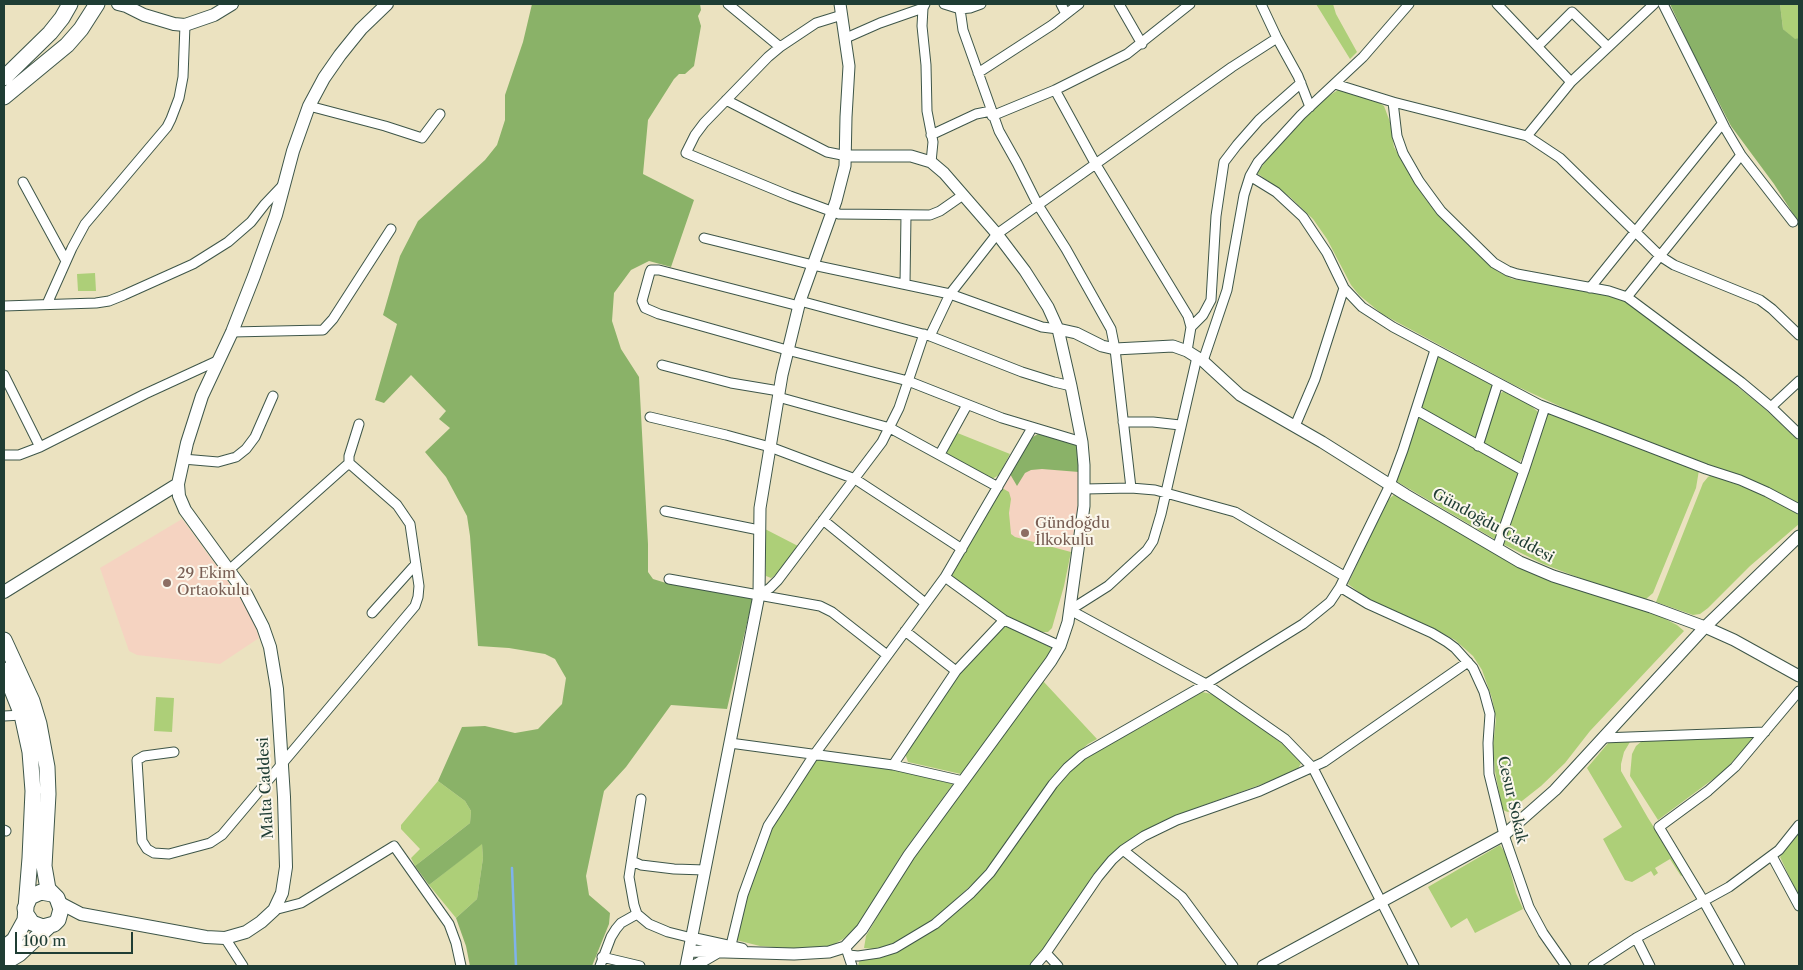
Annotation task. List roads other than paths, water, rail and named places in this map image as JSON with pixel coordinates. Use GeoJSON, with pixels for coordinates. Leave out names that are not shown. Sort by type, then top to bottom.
{"type":"FeatureCollection","features":[{"type":"Feature","properties":{"kind":"main road"},"geometry":{"type":"LineString","coordinates":[[4,78],[50,33],[70,4]]}},
{"type":"Feature","properties":{"kind":"main road"},"geometry":{"type":"LineString","coordinates":[[4,97],[67,45],[98,4]]}},
{"type":"Feature","properties":{"kind":"main road"},"geometry":{"type":"LineString","coordinates":[[123,4],[144,15],[174,24],[185,25],[214,15],[232,4]]}},
{"type":"Feature","properties":{"kind":"main road"},"geometry":{"type":"LineString","coordinates":[[4,592],[178,484],[183,459],[202,396],[232,332],[266,244],[293,151],[309,106],[324,78],[340,55],[357,34],[387,4]]}},
{"type":"Feature","properties":{"kind":"main road","name":"Malta Caddesi"},"geometry":{"type":"LineString","coordinates":[[56,898],[81,914],[206,937],[225,938],[254,928],[274,910],[284,885],[286,867],[277,688],[270,647],[258,615],[229,570],[185,510],[179,496],[178,484]]}},
{"type":"Feature","properties":{"kind":"main road"},"geometry":{"type":"LineString","coordinates":[[4,640],[29,693],[42,735],[48,781],[44,866],[46,882],[61,909],[53,923],[18,954],[4,963]]}},
{"type":"Feature","properties":{"kind":"main road"},"geometry":{"type":"LineString","coordinates":[[4,670],[22,715],[30,752],[33,791],[30,858],[24,920],[19,933],[4,948]]}},
{"type":"Feature","properties":{"kind":"main road"},"geometry":{"type":"LineString","coordinates":[[53,923],[37,926],[32,923],[26,914],[25,908],[30,897],[41,892],[56,898]]}},
{"type":"Feature","properties":{"kind":"main road","name":"Malta Caddesi"},"geometry":{"type":"LineString","coordinates":[[53,923],[81,914]]}},
{"type":"Feature","properties":{"kind":"street"},"geometry":{"type":"LineString","coordinates":[[728,4],[780,47]]}},
{"type":"Feature","properties":{"kind":"street"},"geometry":{"type":"LineString","coordinates":[[944,4],[960,9],[981,4]]}},
{"type":"Feature","properties":{"kind":"street"},"geometry":{"type":"LineString","coordinates":[[1061,4],[1066,14]]}},
{"type":"Feature","properties":{"kind":"street"},"geometry":{"type":"LineString","coordinates":[[978,73],[1052,25],[1079,4]]}},
{"type":"Feature","properties":{"kind":"street"},"geometry":{"type":"LineString","coordinates":[[1119,4],[1142,44]]}},
{"type":"Feature","properties":{"kind":"street"},"geometry":{"type":"LineString","coordinates":[[931,134],[976,114],[992,114],[1054,90],[1116,61],[1142,44],[1190,4]]}},
{"type":"Feature","properties":{"kind":"street"},"geometry":{"type":"LineString","coordinates":[[1261,4],[1301,83],[1310,107]]}},
{"type":"Feature","properties":{"kind":"street"},"geometry":{"type":"LineString","coordinates":[[1070,610],[1108,586],[1147,550],[1155,536],[1196,356],[1227,290],[1244,195],[1250,176],[1266,152],[1381,37],[1409,4]]}},
{"type":"Feature","properties":{"kind":"street"},"geometry":{"type":"LineString","coordinates":[[1497,4],[1571,82]]}},
{"type":"Feature","properties":{"kind":"street"},"geometry":{"type":"LineString","coordinates":[[1527,136],[1571,82],[1654,4]]}},
{"type":"Feature","properties":{"kind":"street"},"geometry":{"type":"LineString","coordinates":[[1663,4],[1722,124],[1741,155],[1793,222]]}},
{"type":"Feature","properties":{"kind":"street"},"geometry":{"type":"LineString","coordinates":[[846,38],[924,6],[922,26],[926,65],[927,111],[933,148],[930,162]]}},
{"type":"Feature","properties":{"kind":"street"},"geometry":{"type":"LineString","coordinates":[[686,966],[759,595],[760,508],[787,350],[800,304],[813,265],[832,212],[842,182],[847,156],[846,117],[849,66],[841,9],[780,47],[699,129],[686,153],[832,212],[854,215],[906,216],[935,213],[963,195]]}},
{"type":"Feature","properties":{"kind":"street"},"geometry":{"type":"LineString","coordinates":[[960,9],[963,30],[992,114],[1038,205],[1108,322],[1115,349],[1131,488]]}},
{"type":"Feature","properties":{"kind":"street"},"geometry":{"type":"LineString","coordinates":[[1538,46],[1572,12],[1608,47]]}},
{"type":"Feature","properties":{"kind":"street"},"geometry":{"type":"LineString","coordinates":[[47,304],[66,260],[85,224],[158,138],[171,119],[179,98],[183,77],[185,25]]}},
{"type":"Feature","properties":{"kind":"street"},"geometry":{"type":"LineString","coordinates":[[759,595],[778,580],[882,442],[890,428],[927,335],[950,294],[997,234],[1232,67],[1277,38]]}},
{"type":"Feature","properties":{"kind":"street"},"geometry":{"type":"LineString","coordinates":[[1191,327],[1202,315],[1211,300],[1217,207],[1224,162],[1259,120],[1301,83]]}},
{"type":"Feature","properties":{"kind":"street"},"geometry":{"type":"LineString","coordinates":[[1335,84],[1393,102],[1527,136],[1560,158],[1660,256],[1674,265],[1760,300],[1799,335]]}},
{"type":"Feature","properties":{"kind":"street"},"geometry":{"type":"LineString","coordinates":[[1054,90],[1095,163],[1188,316],[1196,356]]}},
{"type":"Feature","properties":{"kind":"street"},"geometry":{"type":"LineString","coordinates":[[726,100],[827,152],[847,156],[905,155],[918,157],[930,162],[944,173],[997,234],[1043,297],[1058,330],[1082,442],[1085,489],[1080,542],[1070,610],[1065,634],[1060,646],[1029,692],[909,855],[847,951]]}},
{"type":"Feature","properties":{"kind":"street"},"geometry":{"type":"LineString","coordinates":[[1393,102],[1397,136],[1403,154],[1419,181],[1441,211],[1494,263],[1517,274],[1627,296],[1741,382],[1799,434]]}},
{"type":"Feature","properties":{"kind":"street"},"geometry":{"type":"LineString","coordinates":[[309,106],[422,138],[440,114]]}},
{"type":"Feature","properties":{"kind":"street"},"geometry":{"type":"LineString","coordinates":[[1590,288],[1722,124]]}},
{"type":"Feature","properties":{"kind":"street"},"geometry":{"type":"LineString","coordinates":[[1627,296],[1741,155]]}},
{"type":"Feature","properties":{"kind":"street"},"geometry":{"type":"LineString","coordinates":[[1250,176],[1276,192],[1303,218],[1323,246],[1344,288],[1362,307],[1373,315],[1435,350],[1544,406],[1706,469],[1740,480],[1799,509]]}},
{"type":"Feature","properties":{"kind":"street"},"geometry":{"type":"LineString","coordinates":[[22,182],[66,260]]}},
{"type":"Feature","properties":{"kind":"street"},"geometry":{"type":"LineString","coordinates":[[4,306],[108,301],[124,296],[193,264],[228,242],[242,230],[285,183]]}},
{"type":"Feature","properties":{"kind":"street"},"geometry":{"type":"LineString","coordinates":[[905,284],[906,216]]}},
{"type":"Feature","properties":{"kind":"street"},"geometry":{"type":"LineString","coordinates":[[232,332],[314,332],[323,330],[333,319],[391,229]]}},
{"type":"Feature","properties":{"kind":"street"},"geometry":{"type":"LineString","coordinates":[[704,238],[813,265],[950,294],[1042,327],[1076,333],[1102,346],[1115,349],[1173,346],[1196,356]]}},
{"type":"Feature","properties":{"kind":"street"},"geometry":{"type":"LineString","coordinates":[[1071,386],[1022,372],[927,335],[658,270],[651,270],[643,296],[642,305],[649,310],[787,350],[908,381],[967,405],[1032,428],[1082,442]]}},
{"type":"Feature","properties":{"kind":"street"},"geometry":{"type":"LineString","coordinates":[[1295,426],[1315,379],[1344,288]]}},
{"type":"Feature","properties":{"kind":"street"},"geometry":{"type":"LineString","coordinates":[[690,951],[757,954],[817,953],[836,950],[847,951],[858,956],[879,953],[895,948],[935,924],[971,893],[990,873],[1041,800],[1067,768],[1082,755],[1206,684],[1303,624],[1330,602],[1340,587],[1390,485],[1435,350]]}},
{"type":"Feature","properties":{"kind":"street","name":"Gündoğdu Caddesi"},"geometry":{"type":"LineString","coordinates":[[1196,356],[1240,395],[1295,426],[1520,562],[1553,576],[1651,607],[1705,627],[1734,640],[1799,676]]}},
{"type":"Feature","properties":{"kind":"street"},"geometry":{"type":"LineString","coordinates":[[4,455],[19,454],[40,447],[145,394],[219,360]]}},
{"type":"Feature","properties":{"kind":"street"},"geometry":{"type":"LineString","coordinates":[[662,365],[779,394],[890,428],[998,487]]}},
{"type":"Feature","properties":{"kind":"street"},"geometry":{"type":"LineString","coordinates":[[4,375],[40,447]]}},
{"type":"Feature","properties":{"kind":"street"},"geometry":{"type":"LineString","coordinates":[[1770,407],[1799,381]]}},
{"type":"Feature","properties":{"kind":"street"},"geometry":{"type":"LineString","coordinates":[[1478,446],[1498,383]]}},
{"type":"Feature","properties":{"kind":"street"},"geometry":{"type":"LineString","coordinates":[[183,459],[218,462],[236,457],[256,437],[272,396]]}},
{"type":"Feature","properties":{"kind":"street"},"geometry":{"type":"LineString","coordinates":[[940,454],[967,405]]}},
{"type":"Feature","properties":{"kind":"street"},"geometry":{"type":"LineString","coordinates":[[1497,548],[1544,406]]}},
{"type":"Feature","properties":{"kind":"street"},"geometry":{"type":"LineString","coordinates":[[1416,410],[1524,471]]}},
{"type":"Feature","properties":{"kind":"street"},"geometry":{"type":"LineString","coordinates":[[650,417],[726,435],[770,448],[855,479],[962,549]]}},
{"type":"Feature","properties":{"kind":"street"},"geometry":{"type":"LineString","coordinates":[[1123,422],[1153,422],[1180,425]]}},
{"type":"Feature","properties":{"kind":"street"},"geometry":{"type":"LineString","coordinates":[[229,570],[349,463],[349,456],[359,424]]}},
{"type":"Feature","properties":{"kind":"street"},"geometry":{"type":"LineString","coordinates":[[731,945],[744,895],[768,826],[814,755],[945,577],[1032,428]]}},
{"type":"Feature","properties":{"kind":"street"},"geometry":{"type":"LineString","coordinates":[[174,752],[144,756],[138,758],[136,763],[142,841],[147,850],[154,854],[170,854],[210,843],[218,838],[415,606],[419,592],[412,531],[407,517],[397,505],[349,463]]}},
{"type":"Feature","properties":{"kind":"street"},"geometry":{"type":"LineString","coordinates":[[1085,489],[1131,488],[1166,492],[1230,511],[1245,517],[1344,576]]}},
{"type":"Feature","properties":{"kind":"street"},"geometry":{"type":"LineString","coordinates":[[665,511],[759,530]]}},
{"type":"Feature","properties":{"kind":"street"},"geometry":{"type":"LineString","coordinates":[[823,520],[925,603]]}},
{"type":"Feature","properties":{"kind":"street"},"geometry":{"type":"LineString","coordinates":[[1263,966],[1504,835],[1555,790],[1705,627],[1799,536]]}},
{"type":"Feature","properties":{"kind":"street"},"geometry":{"type":"LineString","coordinates":[[372,613],[416,564]]}},
{"type":"Feature","properties":{"kind":"street"},"geometry":{"type":"LineString","coordinates":[[945,577],[1004,620],[1060,646]]}},
{"type":"Feature","properties":{"kind":"street"},"geometry":{"type":"LineString","coordinates":[[669,579],[812,604],[826,609],[887,655]]}},
{"type":"Feature","properties":{"kind":"street","name":"Cesur Sokak"},"geometry":{"type":"LineString","coordinates":[[1340,587],[1368,604],[1440,638],[1455,648],[1473,668],[1484,692],[1490,714],[1489,774],[1504,835],[1529,907],[1542,933],[1566,966]]}},
{"type":"Feature","properties":{"kind":"street"},"geometry":{"type":"LineString","coordinates":[[1070,610],[1206,684],[1285,739],[1313,768],[1414,966]]}},
{"type":"Feature","properties":{"kind":"street"},"geometry":{"type":"LineString","coordinates":[[893,765],[956,671],[1004,620]]}},
{"type":"Feature","properties":{"kind":"street"},"geometry":{"type":"LineString","coordinates":[[905,631],[956,671]]}},
{"type":"Feature","properties":{"kind":"street"},"geometry":{"type":"LineString","coordinates":[[1034,966],[1046,953],[1098,876],[1123,850],[1144,836],[1176,820],[1260,791],[1313,768],[1468,662]]}},
{"type":"Feature","properties":{"kind":"street"},"geometry":{"type":"LineString","coordinates":[[1740,966],[1704,900],[1659,828],[1708,791],[1735,767],[1799,692]]}},
{"type":"Feature","properties":{"kind":"street"},"geometry":{"type":"LineString","coordinates":[[4,716],[22,715]]}},
{"type":"Feature","properties":{"kind":"street"},"geometry":{"type":"LineString","coordinates":[[1602,738],[1765,732]]}},
{"type":"Feature","properties":{"kind":"street"},"geometry":{"type":"LineString","coordinates":[[730,742],[893,765],[963,781]]}},
{"type":"Feature","properties":{"kind":"street"},"geometry":{"type":"LineString","coordinates":[[641,799],[630,887],[637,914],[649,924],[679,936],[731,945],[757,954]]}},
{"type":"Feature","properties":{"kind":"street"},"geometry":{"type":"LineString","coordinates":[[1593,966],[1636,938],[1729,887],[1779,850],[1799,825]]}},
{"type":"Feature","properties":{"kind":"street"},"geometry":{"type":"LineString","coordinates":[[274,910],[296,906],[312,898],[394,846],[449,924],[456,943],[461,966]]}},
{"type":"Feature","properties":{"kind":"street"},"geometry":{"type":"LineString","coordinates":[[1123,850],[1182,897],[1233,966]]}},
{"type":"Feature","properties":{"kind":"street"},"geometry":{"type":"LineString","coordinates":[[1772,856],[1799,906]]}},
{"type":"Feature","properties":{"kind":"street"},"geometry":{"type":"LineString","coordinates":[[632,861],[641,865],[704,870]]}},
{"type":"Feature","properties":{"kind":"street"},"geometry":{"type":"LineString","coordinates":[[637,914],[621,923],[616,929],[601,962],[640,966]]}},
{"type":"Feature","properties":{"kind":"street"},"geometry":{"type":"LineString","coordinates":[[225,938],[243,966]]}},
{"type":"Feature","properties":{"kind":"street"},"geometry":{"type":"LineString","coordinates":[[1636,938],[1650,966]]}},
{"type":"Feature","properties":{"kind":"street"},"geometry":{"type":"LineString","coordinates":[[847,951],[852,966]]}},
{"type":"Feature","properties":{"kind":"street"},"geometry":{"type":"LineString","coordinates":[[694,966],[719,952]]}},
{"type":"Feature","properties":{"kind":"street"},"geometry":{"type":"LineString","coordinates":[[1046,953],[1058,966]]}},
{"type":"Feature","properties":{"kind":"waterway"},"geometry":{"type":"LineString","coordinates":[[512,868],[516,966]]}},
{"type":"Feature","properties":{"kind":"place","name":"Gündoğdu İlkokulu"},"geometry":{"type":"Point","coordinates":[1025,533]}},
{"type":"Feature","properties":{"kind":"place","name":"29 Ekim Ortaokulu"},"geometry":{"type":"Point","coordinates":[167,583]}}]}
